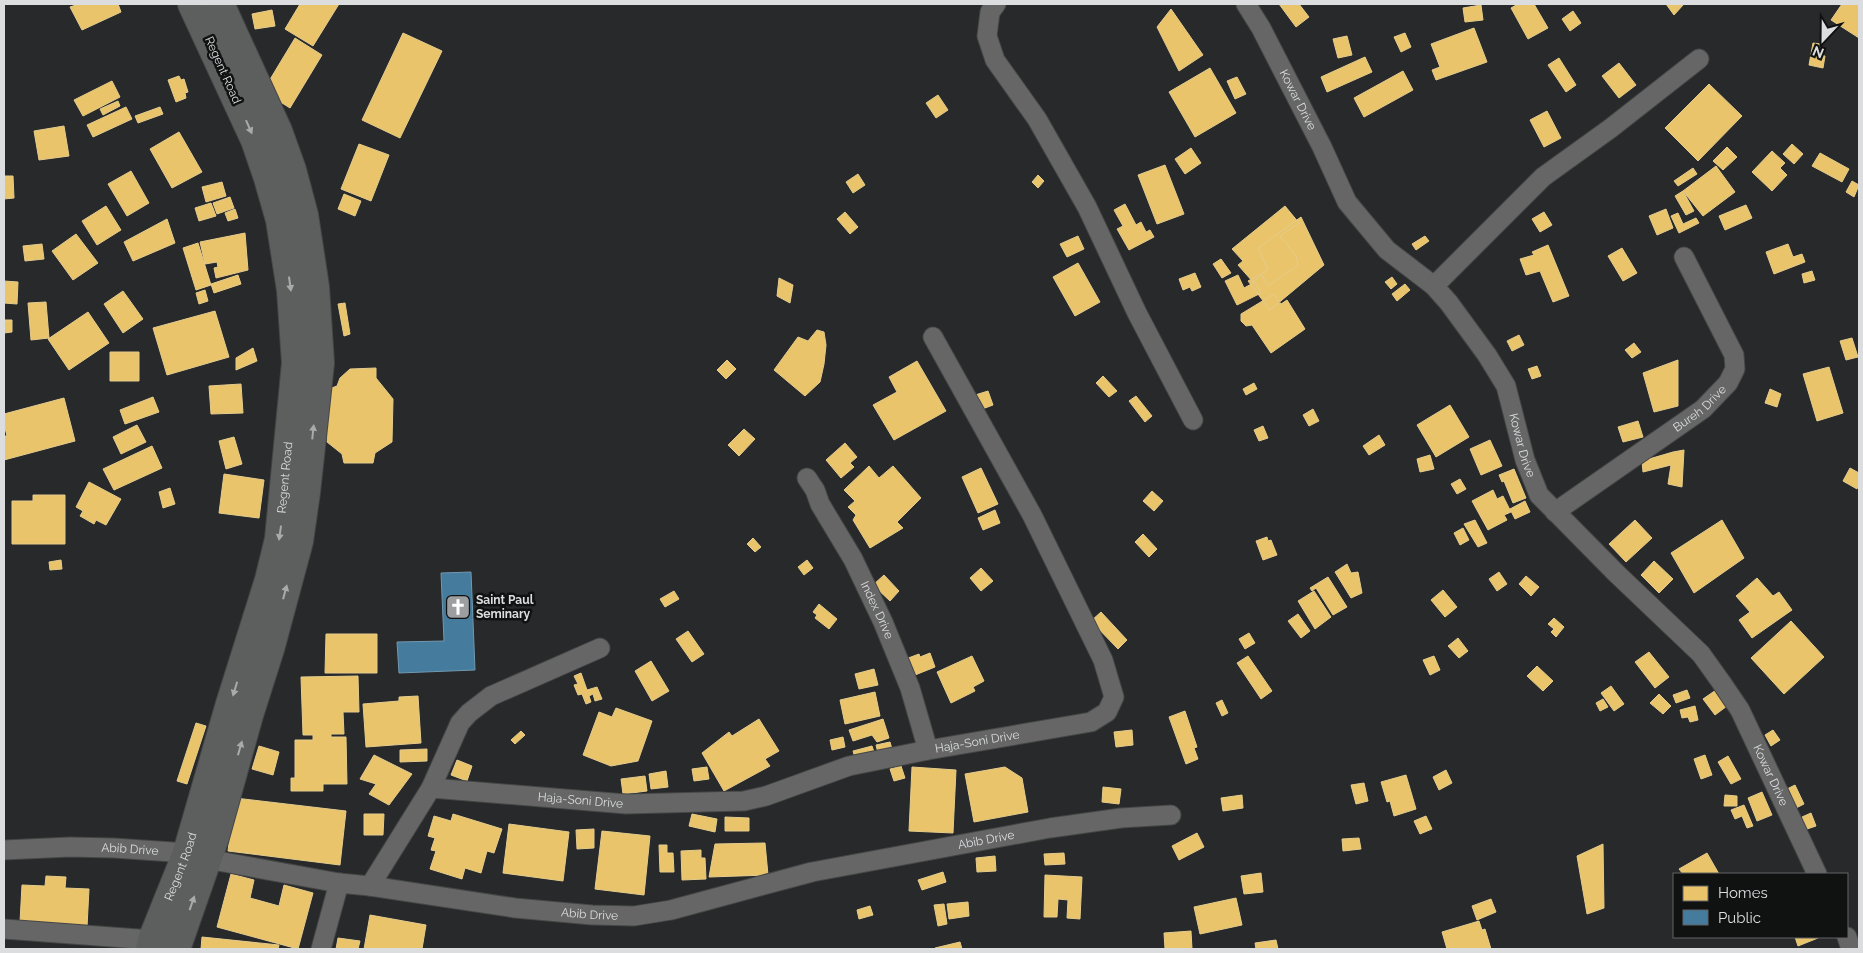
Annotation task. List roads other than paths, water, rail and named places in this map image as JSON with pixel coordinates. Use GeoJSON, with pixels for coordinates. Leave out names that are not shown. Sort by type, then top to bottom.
{"type":"FeatureCollection","features":[{"type":"Feature","properties":{"kind":"main road","name":"Regent Road"},"geometry":{"type":"LineString","coordinates":[[192,4],[255,140],[268,178],[280,220],[291,290],[296,363],[279,539],[269,580],[238,676],[197,856]]}},
{"type":"Feature","properties":{"kind":"main road","name":"Regent Road"},"geometry":{"type":"LineString","coordinates":[[160,946],[197,856],[249,715],[270,649],[299,541],[320,363],[315,287],[304,215],[292,170],[278,131],[220,4]]}},
{"type":"Feature","properties":{"kind":"street"},"geometry":{"type":"LineString","coordinates":[[996,4],[990,12],[987,36],[995,60],[1037,119],[1087,207],[1137,313],[1193,420]]}},
{"type":"Feature","properties":{"kind":"street","name":"Kowar Drive"},"geometry":{"type":"LineString","coordinates":[[1246,4],[1266,36],[1322,147],[1347,202],[1386,250],[1434,286],[1487,355],[1506,386],[1526,460],[1539,495],[1701,654],[1740,710],[1817,873]]}},
{"type":"Feature","properties":{"kind":"street"},"geometry":{"type":"LineString","coordinates":[[1434,286],[1542,177],[1611,128],[1699,59]]}},
{"type":"Feature","properties":{"kind":"street","name":"Bureh Drive"},"geometry":{"type":"LineString","coordinates":[[1555,512],[1703,408],[1728,383],[1735,369],[1734,355],[1684,257]]}},
{"type":"Feature","properties":{"kind":"street","name":"Haja-Soni Drive"},"geometry":{"type":"LineString","coordinates":[[431,788],[626,804],[744,801],[766,796],[849,766],[928,750],[1091,722],[1107,712],[1114,697],[1103,660],[1032,515],[933,337]]}},
{"type":"Feature","properties":{"kind":"street","name":"Index Drive"},"geometry":{"type":"LineString","coordinates":[[807,478],[815,490],[820,504],[853,559],[882,622],[910,688],[928,750]]}},
{"type":"Feature","properties":{"kind":"street"},"geometry":{"type":"LineString","coordinates":[[370,886],[431,788],[460,723],[480,703],[491,696],[600,648]]}},
{"type":"Feature","properties":{"kind":"street","name":"Abib Drive"},"geometry":{"type":"LineString","coordinates":[[4,850],[70,847],[114,848],[197,856],[339,883],[515,908],[592,915],[634,916],[671,910],[812,872],[1050,828],[1121,818],[1171,814]]}},
{"type":"Feature","properties":{"kind":"street"},"geometry":{"type":"LineString","coordinates":[[321,949],[339,883]]}},
{"type":"Feature","properties":{"kind":"street"},"geometry":{"type":"LineString","coordinates":[[4,930],[160,946]]}},
{"type":"Feature","properties":{"kind":"place","name":"Saint Paul Seminary"},"geometry":{"type":"Point","coordinates":[458,607]}}]}
